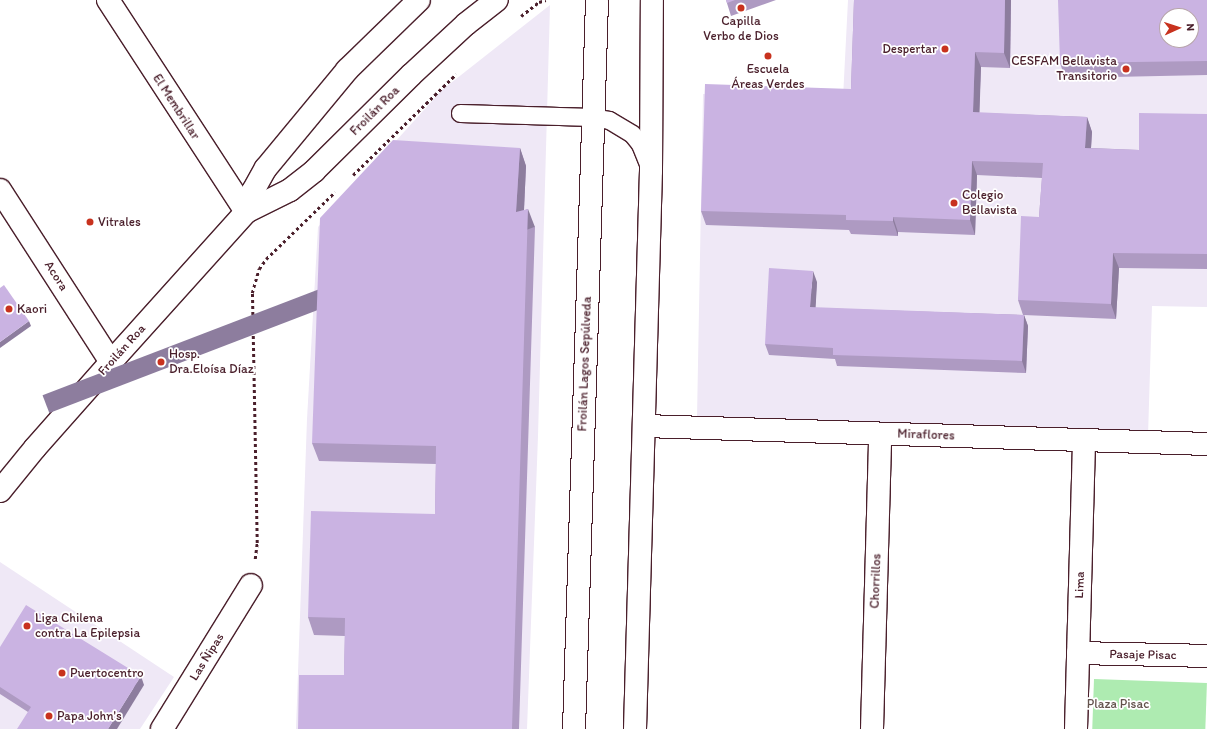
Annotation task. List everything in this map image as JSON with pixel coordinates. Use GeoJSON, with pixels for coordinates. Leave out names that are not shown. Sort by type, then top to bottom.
{"type":"FeatureCollection","features":[{"type":"Feature","properties":{"kind":"street","name":"El Membrillar"},"geometry":{"type":"LineString","coordinates":[[108,0],[246,212]]}},
{"type":"Feature","properties":{"kind":"street","name":"Froilán Roa"},"geometry":{"type":"LineString","coordinates":[[246,212],[253,191],[266,168],[286,143],[347,70],[419,0]]}},
{"type":"Feature","properties":{"kind":"street","name":"Froilán Roa"},"geometry":{"type":"LineString","coordinates":[[0,491],[35,448],[246,212],[290,190],[314,171],[411,75],[466,24],[498,0]]}},
{"type":"Feature","properties":{"kind":"street","name":"Froilán Lagos Sepúlveda"},"geometry":{"type":"LineString","coordinates":[[574,729],[592,117],[597,0]]}},
{"type":"Feature","properties":{"kind":"street"},"geometry":{"type":"LineString","coordinates":[[635,729],[651,171],[652,0]]}},
{"type":"Feature","properties":{"kind":"street","name":"Acora"},"geometry":{"type":"LineString","coordinates":[[0,190],[111,362]]}},
{"type":"Feature","properties":{"kind":"street","name":"Miraflores"},"geometry":{"type":"LineString","coordinates":[[644,426],[1207,444]]}},
{"type":"Feature","properties":{"kind":"street","name":"Chorrillos"},"geometry":{"type":"LineString","coordinates":[[872,729],[880,434]]}},
{"type":"Feature","properties":{"kind":"street","name":"Lima"},"geometry":{"type":"LineString","coordinates":[[1076,729],[1084,440]]}},
{"type":"Feature","properties":{"kind":"street","name":"Las Ñipas"},"geometry":{"type":"LineString","coordinates":[[162,729],[251,585]]}},
{"type":"Feature","properties":{"kind":"street","name":"Pasaje Pisac"},"geometry":{"type":"LineString","coordinates":[[1078,653],[1207,656]]}},
{"type":"Feature","properties":{"kind":"lane"},"geometry":{"type":"LineString","coordinates":[[460,113],[592,117],[609,120],[632,134],[640,144],[651,171]]}},
{"type":"Feature","properties":{"kind":"path"},"geometry":{"type":"LineString","coordinates":[[520,17],[539,2],[546,0]]}},
{"type":"Feature","properties":{"kind":"path"},"geometry":{"type":"LineString","coordinates":[[352,175],[461,69]]}},
{"type":"Feature","properties":{"kind":"path"},"geometry":{"type":"LineString","coordinates":[[251,585],[257,543],[252,293],[258,269],[266,259],[341,186]]}},
{"type":"Feature","properties":{"kind":"shaded area","name":"Colegio Bellavista"},"geometry":{"type":"Polygon","coordinates":[[[848,0],[1207,0],[1207,307],[1152,306],[1148,436],[697,418],[703,94],[843,98],[848,0]]]}},
{"type":"Feature","properties":{"kind":"shaded area"},"geometry":{"type":"Polygon","coordinates":[[[550,5],[538,436],[527,729],[296,729],[307,419],[318,227],[442,90],[550,5]]]}},
{"type":"Feature","properties":{"kind":"shaded area"},"geometry":{"type":"Polygon","coordinates":[[[0,562],[174,677],[140,729],[0,729],[0,562]]]}},
{"type":"Feature","properties":{"kind":"green space","name":"Plaza Pisac"},"geometry":{"type":"Polygon","coordinates":[[[1094,679],[1207,683],[1205,729],[1092,729],[1094,679]]]}},
{"type":"Feature","properties":{"kind":"building"},"geometry":{"type":"Polygon","coordinates":[[[726,0],[735,0],[727,3],[726,0]]]}},
{"type":"Feature","properties":{"kind":"building"},"geometry":{"type":"Polygon","coordinates":[[[854,0],[1005,0],[1004,53],[975,52],[973,112],[1087,117],[1085,148],[1139,150],[1139,113],[1207,114],[1207,254],[1113,253],[1111,304],[1018,300],[1021,216],[1039,217],[1043,163],[972,161],[970,220],[893,217],[893,221],[846,220],[846,215],[701,211],[705,84],[851,89],[854,0]]]}},
{"type":"Feature","properties":{"kind":"building"},"geometry":{"type":"Polygon","coordinates":[[[1058,0],[1207,0],[1207,61],[1060,63],[1058,0]]]}},
{"type":"Feature","properties":{"kind":"building"},"geometry":{"type":"Polygon","coordinates":[[[393,140],[520,148],[516,212],[528,209],[512,729],[298,729],[299,675],[344,675],[345,618],[308,617],[311,511],[435,514],[436,446],[312,443],[320,218],[393,140]]]}},
{"type":"Feature","properties":{"kind":"building"},"geometry":{"type":"Polygon","coordinates":[[[769,268],[813,271],[810,307],[1024,315],[1022,361],[833,355],[833,348],[765,344],[769,268]]]}},
{"type":"Feature","properties":{"kind":"building","name":"Kaori"},"geometry":{"type":"Polygon","coordinates":[[[4,285],[29,321],[0,342],[0,288],[4,285]]]}},
{"type":"Feature","properties":{"kind":"building","name":"Puertocentro"},"geometry":{"type":"Polygon","coordinates":[[[26,605],[141,676],[108,729],[17,729],[31,707],[0,687],[0,647],[26,605]]]}},
{"type":"Feature","properties":{"kind":"place","name":"Capilla Verbo de Dios"},"geometry":{"type":"Point","coordinates":[741,8]}},
{"type":"Feature","properties":{"kind":"place","name":"Despertar"},"geometry":{"type":"Point","coordinates":[945,49]}},
{"type":"Feature","properties":{"kind":"place","name":"Escuela Áreas Verdes"},"geometry":{"type":"Point","coordinates":[768,56]}},
{"type":"Feature","properties":{"kind":"place","name":"CESFAM Bellavista Transitorio"},"geometry":{"type":"Point","coordinates":[1126,69]}},
{"type":"Feature","properties":{"kind":"place","name":"Colegio Bellavista"},"geometry":{"type":"Point","coordinates":[954,203]}},
{"type":"Feature","properties":{"kind":"place","name":"Vitrales"},"geometry":{"type":"Point","coordinates":[90,222]}},
{"type":"Feature","properties":{"kind":"place","name":"Kaori"},"geometry":{"type":"Point","coordinates":[9,309]}},
{"type":"Feature","properties":{"kind":"place","name":"Hosp. Dra.Eloísa Díaz"},"geometry":{"type":"Point","coordinates":[161,362]}},
{"type":"Feature","properties":{"kind":"place","name":"Liga Chilena contra La Epilepsia"},"geometry":{"type":"Point","coordinates":[27,626]}},
{"type":"Feature","properties":{"kind":"place","name":"Puertocentro"},"geometry":{"type":"Point","coordinates":[62,673]}},
{"type":"Feature","properties":{"kind":"place","name":"Papa John's"},"geometry":{"type":"Point","coordinates":[49,716]}}]}
